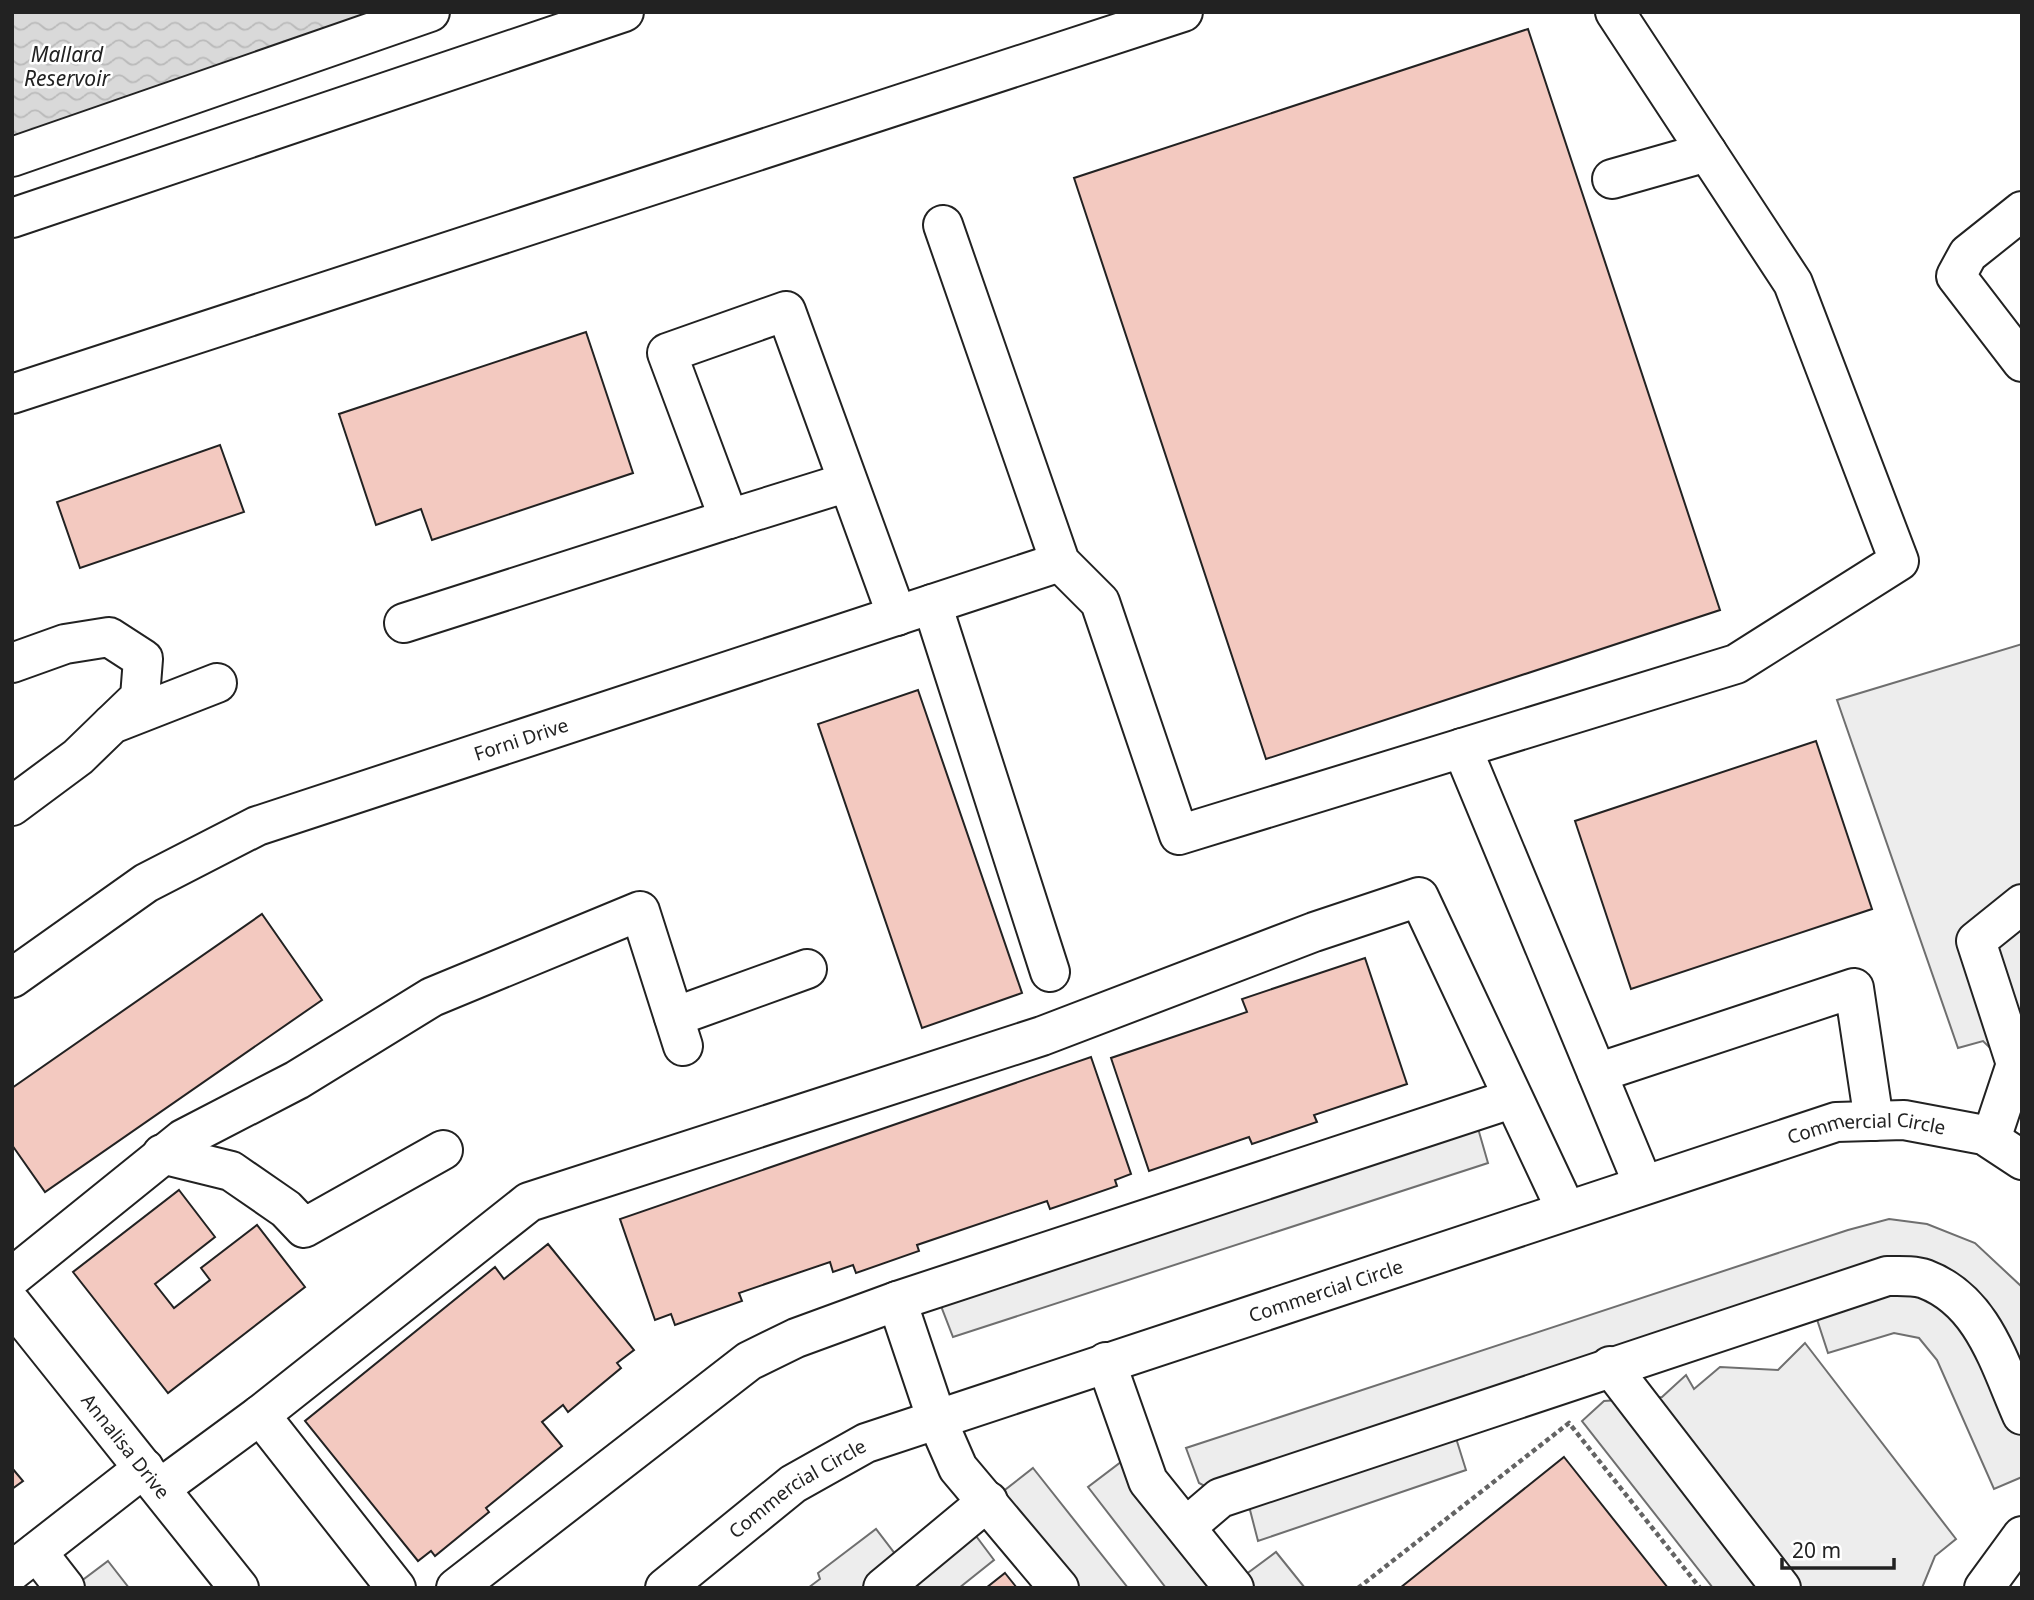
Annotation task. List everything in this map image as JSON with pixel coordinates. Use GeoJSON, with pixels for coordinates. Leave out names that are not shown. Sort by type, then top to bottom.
{"type":"FeatureCollection","features":[{"type":"Feature","properties":{"kind":"street"},"geometry":{"type":"LineString","coordinates":[[12,157],[430,12]]}},
{"type":"Feature","properties":{"kind":"street"},"geometry":{"type":"LineString","coordinates":[[12,218],[624,12]]}},
{"type":"Feature","properties":{"kind":"street"},"geometry":{"type":"LineString","coordinates":[[12,394],[1183,12]]}},
{"type":"Feature","properties":{"kind":"street"},"geometry":{"type":"LineString","coordinates":[[943,225],[1060,562],[1100,602],[1179,835],[1736,664],[1899,561],[1793,283],[1615,12]]}},
{"type":"Feature","properties":{"kind":"street"},"geometry":{"type":"LineString","coordinates":[[1612,179],[1707,152]]}},
{"type":"Feature","properties":{"kind":"street"},"geometry":{"type":"LineString","coordinates":[[2022,211],[1968,254],[1956,276],[2022,362]]}},
{"type":"Feature","properties":{"kind":"street"},"geometry":{"type":"LineString","coordinates":[[729,519],[667,353],[786,311],[848,482],[914,610],[1050,972]]}},
{"type":"Feature","properties":{"kind":"street"},"geometry":{"type":"LineString","coordinates":[[404,623],[848,482]]}},
{"type":"Feature","properties":{"kind":"street","name":"Forni Drive"},"geometry":{"type":"LineString","coordinates":[[12,978],[146,884],[257,826],[1060,562]]}},
{"type":"Feature","properties":{"kind":"street"},"geometry":{"type":"LineString","coordinates":[[12,663],[65,644],[109,637],[143,659],[139,697],[78,757],[12,806]]}},
{"type":"Feature","properties":{"kind":"street"},"geometry":{"type":"LineString","coordinates":[[112,724],[217,683]]}},
{"type":"Feature","properties":{"kind":"street"},"geometry":{"type":"LineString","coordinates":[[1462,748],[1643,1184]]}},
{"type":"Feature","properties":{"kind":"street"},"geometry":{"type":"LineString","coordinates":[[65,1588],[24,1562],[153,1478],[260,1415],[530,1202],[1042,1037],[1314,932],[1419,897],[1511,1099],[1566,1210]]}},
{"type":"Feature","properties":{"kind":"street"},"geometry":{"type":"LineString","coordinates":[[2006,1149],[2016,1064],[1976,941],[2022,904]]}},
{"type":"Feature","properties":{"kind":"street"},"geometry":{"type":"LineString","coordinates":[[12,1277],[183,1139],[297,1080],[432,997],[640,911],[678,1032],[807,969]]}},
{"type":"Feature","properties":{"kind":"street"},"geometry":{"type":"LineString","coordinates":[[1597,1073],[1854,988],[1874,1121]]}},
{"type":"Feature","properties":{"kind":"street"},"geometry":{"type":"LineString","coordinates":[[456,1588],[750,1361],[796,1338],[897,1301],[1511,1099]]}},
{"type":"Feature","properties":{"kind":"street","name":"Commercial Circle"},"geometry":{"type":"LineString","coordinates":[[665,1588],[793,1484],[866,1443],[1643,1184],[1836,1122],[1904,1120],[1984,1135],[2006,1149]]}},
{"type":"Feature","properties":{"kind":"street"},"geometry":{"type":"LineString","coordinates":[[162,1154],[232,1171],[286,1209],[304,1228],[443,1150]]}},
{"type":"Feature","properties":{"kind":"street"},"geometry":{"type":"LineString","coordinates":[[1185,1527],[1220,1498],[1887,1276],[1923,1278],[1957,1296],[1980,1321],[2022,1415]]}},
{"type":"Feature","properties":{"kind":"street"},"geometry":{"type":"LineString","coordinates":[[897,1301],[937,1420],[958,1468],[1059,1588]]}},
{"type":"Feature","properties":{"kind":"street","name":"Annalisa Drive"},"geometry":{"type":"LineString","coordinates":[[12,1304],[239,1588]]}},
{"type":"Feature","properties":{"kind":"street"},"geometry":{"type":"LineString","coordinates":[[1107,1362],[1148,1481],[1234,1588]]}},
{"type":"Feature","properties":{"kind":"street"},"geometry":{"type":"LineString","coordinates":[[1610,1366],[1781,1588]]}},
{"type":"Feature","properties":{"kind":"street"},"geometry":{"type":"LineString","coordinates":[[260,1415],[396,1588]]}},
{"type":"Feature","properties":{"kind":"street"},"geometry":{"type":"LineString","coordinates":[[883,1588],[988,1501]]}},
{"type":"Feature","properties":{"kind":"street"},"geometry":{"type":"LineString","coordinates":[[1984,1588],[2022,1536]]}},
{"type":"Feature","properties":{"kind":"path"},"geometry":{"type":"LineString","coordinates":[[1358,1588],[1569,1423],[1700,1588]]}},
{"type":"Feature","properties":{"kind":"shaded area"},"geometry":{"type":"Polygon","coordinates":[[[2022,644],[2022,1079],[1983,1041],[1958,1048],[1837,700],[2022,644]]]}},
{"type":"Feature","properties":{"kind":"shaded area"},"geometry":{"type":"Polygon","coordinates":[[[1475,1118],[1488,1163],[953,1337],[936,1293],[1475,1118]]]}},
{"type":"Feature","properties":{"kind":"shaded area"},"geometry":{"type":"Polygon","coordinates":[[[1889,1219],[1927,1224],[1975,1243],[2022,1287],[2022,1477],[1994,1489],[1937,1360],[1919,1338],[1894,1333],[1828,1353],[1809,1295],[1450,1419],[1466,1470],[1258,1541],[1250,1510],[1199,1483],[1186,1448],[1848,1230],[1889,1219]]]}},
{"type":"Feature","properties":{"kind":"shaded area"},"geometry":{"type":"Polygon","coordinates":[[[1805,1343],[1956,1539],[1935,1556],[1922,1588],[1713,1588],[1582,1421],[1604,1401],[1662,1397],[1686,1375],[1694,1389],[1720,1367],[1778,1370],[1805,1343]]]}},
{"type":"Feature","properties":{"kind":"shaded area"},"geometry":{"type":"Polygon","coordinates":[[[1121,1462],[1223,1588],[1166,1588],[1088,1487],[1121,1462]]]}},
{"type":"Feature","properties":{"kind":"shaded area"},"geometry":{"type":"Polygon","coordinates":[[[1033,1468],[1128,1588],[1062,1588],[992,1500],[1033,1468]]]}},
{"type":"Feature","properties":{"kind":"shaded area"},"geometry":{"type":"Polygon","coordinates":[[[967,1524],[994,1560],[959,1588],[808,1588],[820,1579],[818,1573],[876,1529],[909,1572],[967,1524]]]}},
{"type":"Feature","properties":{"kind":"shaded area"},"geometry":{"type":"Polygon","coordinates":[[[1276,1552],[1305,1588],[1230,1588],[1245,1575],[1276,1552]]]}},
{"type":"Feature","properties":{"kind":"shaded area"},"geometry":{"type":"Polygon","coordinates":[[[108,1561],[129,1588],[72,1588],[108,1561]]]}},
{"type":"Feature","properties":{"kind":"water","name":"Mallard Reservoir"},"geometry":{"type":"Polygon","coordinates":[[[12,12],[387,12],[12,142],[12,12]]]}},
{"type":"Feature","properties":{"kind":"building"},"geometry":{"type":"Polygon","coordinates":[[[1528,29],[1720,610],[1266,759],[1074,178],[1528,29]]]}},
{"type":"Feature","properties":{"kind":"building"},"geometry":{"type":"Polygon","coordinates":[[[586,332],[633,473],[432,540],[421,509],[376,525],[339,414],[586,332]]]}},
{"type":"Feature","properties":{"kind":"building"},"geometry":{"type":"Polygon","coordinates":[[[220,445],[244,512],[80,568],[57,502],[220,445]]]}},
{"type":"Feature","properties":{"kind":"building"},"geometry":{"type":"Polygon","coordinates":[[[918,690],[1022,993],[922,1028],[818,724],[918,690]]]}},
{"type":"Feature","properties":{"kind":"building"},"geometry":{"type":"Polygon","coordinates":[[[1816,741],[1872,909],[1631,989],[1575,821],[1816,741]]]}},
{"type":"Feature","properties":{"kind":"building"},"geometry":{"type":"Polygon","coordinates":[[[262,914],[322,1000],[45,1192],[12,1145],[12,1088],[262,914]]]}},
{"type":"Feature","properties":{"kind":"building"},"geometry":{"type":"Polygon","coordinates":[[[1365,958],[1407,1084],[1314,1115],[1317,1122],[1252,1144],[1249,1137],[1149,1171],[1111,1058],[1247,1012],[1242,999],[1365,958]]]}},
{"type":"Feature","properties":{"kind":"building"},"geometry":{"type":"Polygon","coordinates":[[[1091,1057],[1131,1174],[1115,1180],[1117,1186],[1050,1209],[1047,1201],[917,1245],[919,1251],[856,1273],[853,1265],[833,1272],[830,1262],[739,1293],[742,1301],[675,1325],[671,1314],[655,1320],[620,1219],[1091,1057]]]}},
{"type":"Feature","properties":{"kind":"building"},"geometry":{"type":"Polygon","coordinates":[[[179,1190],[215,1237],[155,1284],[174,1308],[210,1280],[201,1268],[257,1225],[305,1287],[168,1393],[73,1272],[179,1190]]]}},
{"type":"Feature","properties":{"kind":"building"},"geometry":{"type":"Polygon","coordinates":[[[548,1244],[634,1350],[617,1363],[621,1368],[568,1412],[563,1405],[542,1422],[562,1446],[486,1508],[489,1512],[435,1556],[431,1551],[418,1561],[305,1421],[495,1267],[504,1279],[548,1244]]]}},
{"type":"Feature","properties":{"kind":"building"},"geometry":{"type":"Polygon","coordinates":[[[1564,1457],[1668,1588],[1400,1588],[1564,1457]]]}},
{"type":"Feature","properties":{"kind":"building"},"geometry":{"type":"Polygon","coordinates":[[[12,1468],[23,1481],[12,1489],[12,1468]]]}},
{"type":"Feature","properties":{"kind":"building"},"geometry":{"type":"Polygon","coordinates":[[[1005,1573],[1017,1588],[986,1588],[1005,1573]]]}}]}
